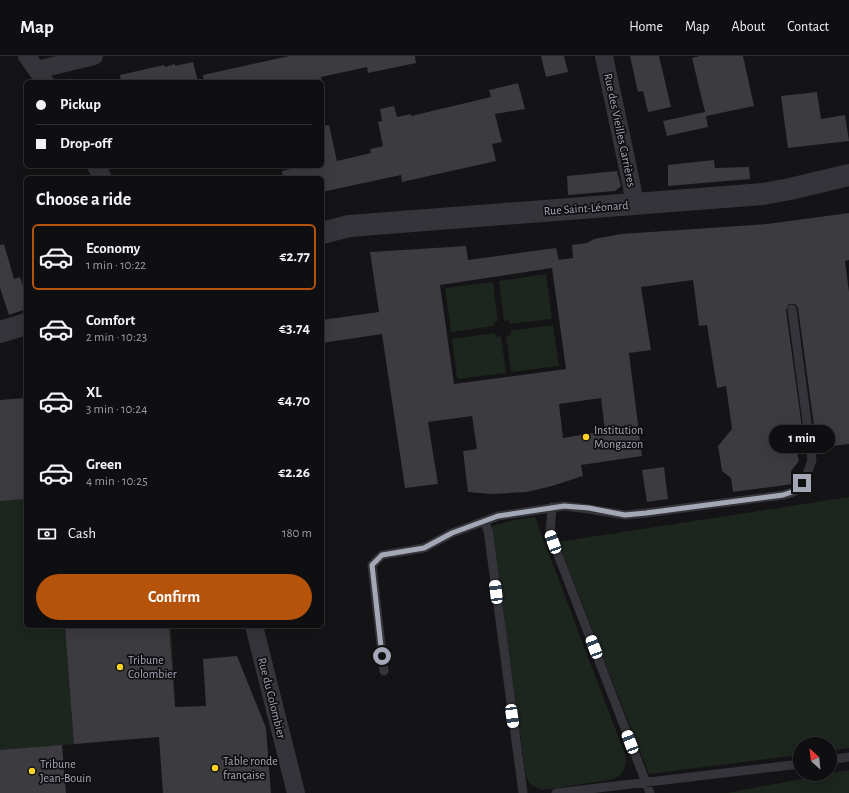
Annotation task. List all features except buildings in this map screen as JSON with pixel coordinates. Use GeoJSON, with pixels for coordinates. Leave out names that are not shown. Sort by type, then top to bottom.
{"type":"FeatureCollection","features":[{"type":"Feature","properties":{"kind":"street"},"geometry":{"type":"LineString","coordinates":[[37,69],[94,56]]}},
{"type":"Feature","properties":{"kind":"street","name":"Rue des Vieilles Carrières"},"geometry":{"type":"LineString","coordinates":[[604,56],[632,187],[634,205]]}},
{"type":"Feature","properties":{"kind":"street","name":"Rue Saint-Léonard"},"geometry":{"type":"LineString","coordinates":[[324,232],[349,226],[763,194],[849,175]]}},
{"type":"Feature","properties":{"kind":"street"},"geometry":{"type":"LineString","coordinates":[[0,332],[24,325]]}},
{"type":"Feature","properties":{"kind":"street","name":"Rue du Colombier"},"geometry":{"type":"LineString","coordinates":[[255,628],[296,793]]}},
{"type":"Feature","properties":{"kind":"lane"},"geometry":{"type":"LineString","coordinates":[[384,671],[372,565],[382,555],[424,548],[452,533],[498,516],[552,507],[564,506],[589,508],[625,515],[783,495],[795,491],[802,483],[812,460],[792,309]]}},
{"type":"Feature","properties":{"kind":"lane"},"geometry":{"type":"LineString","coordinates":[[552,507],[550,534],[601,660],[650,793]]}},
{"type":"Feature","properties":{"kind":"lane"},"geometry":{"type":"LineString","coordinates":[[484,521],[488,530],[523,793]]}},
{"type":"Feature","properties":{"kind":"lane"},"geometry":{"type":"LineString","coordinates":[[837,759],[849,757]]}},
{"type":"Feature","properties":{"kind":"lane"},"geometry":{"type":"LineString","coordinates":[[556,793],[793,765]]}},
{"type":"Feature","properties":{"kind":"shaded area"},"geometry":{"type":"Polygon","coordinates":[[[546,274],[552,319],[509,324],[509,320],[504,321],[499,281],[546,274]]]}},
{"type":"Feature","properties":{"kind":"shaded area"},"geometry":{"type":"Polygon","coordinates":[[[493,282],[498,321],[494,322],[494,326],[451,332],[445,288],[493,282]]]}},
{"type":"Feature","properties":{"kind":"shaded area"},"geometry":{"type":"Polygon","coordinates":[[[553,325],[559,366],[511,372],[506,336],[511,335],[510,331],[553,325]]]}},
{"type":"Feature","properties":{"kind":"shaded area"},"geometry":{"type":"Polygon","coordinates":[[[495,333],[496,337],[501,336],[506,373],[457,379],[452,339],[495,333]]]}},
{"type":"Feature","properties":{"kind":"shaded area"},"geometry":{"type":"Polygon","coordinates":[[[24,398],[24,628],[171,628],[177,735],[62,745],[65,793],[0,793],[0,400],[24,398]]]}},
{"type":"Feature","properties":{"kind":"shaded area"},"geometry":{"type":"Polygon","coordinates":[[[849,497],[849,748],[837,750],[837,737],[793,737],[793,756],[649,774],[558,542],[849,497]]]}},
{"type":"Feature","properties":{"kind":"shaded area"},"geometry":{"type":"Polygon","coordinates":[[[535,517],[626,757],[623,772],[610,780],[542,790],[531,785],[526,777],[491,526],[514,520],[535,517]]]}},
{"type":"Feature","properties":{"kind":"shaded area"},"geometry":{"type":"Polygon","coordinates":[[[849,770],[849,793],[727,793],[793,781],[837,781],[837,772],[849,770]]]}},
{"type":"Feature","properties":{"kind":"place","name":"Institution Mongazon"},"geometry":{"type":"Point","coordinates":[586,437]}},
{"type":"Feature","properties":{"kind":"place","name":"Tribune Colombier"},"geometry":{"type":"Point","coordinates":[120,667]}},
{"type":"Feature","properties":{"kind":"place","name":"Table ronde française"},"geometry":{"type":"Point","coordinates":[215,768]}},
{"type":"Feature","properties":{"kind":"place","name":"Tribune Jean-Bouin"},"geometry":{"type":"Point","coordinates":[32,771]}},
{"type":"Feature","properties":{"kind":"route"},"geometry":{"type":"LineString","coordinates":[[382,656],[372,565],[382,555],[424,548],[452,533],[498,516],[528,510],[564,506],[589,508],[625,515],[646,513],[783,495],[795,491],[802,483]]}}]}
